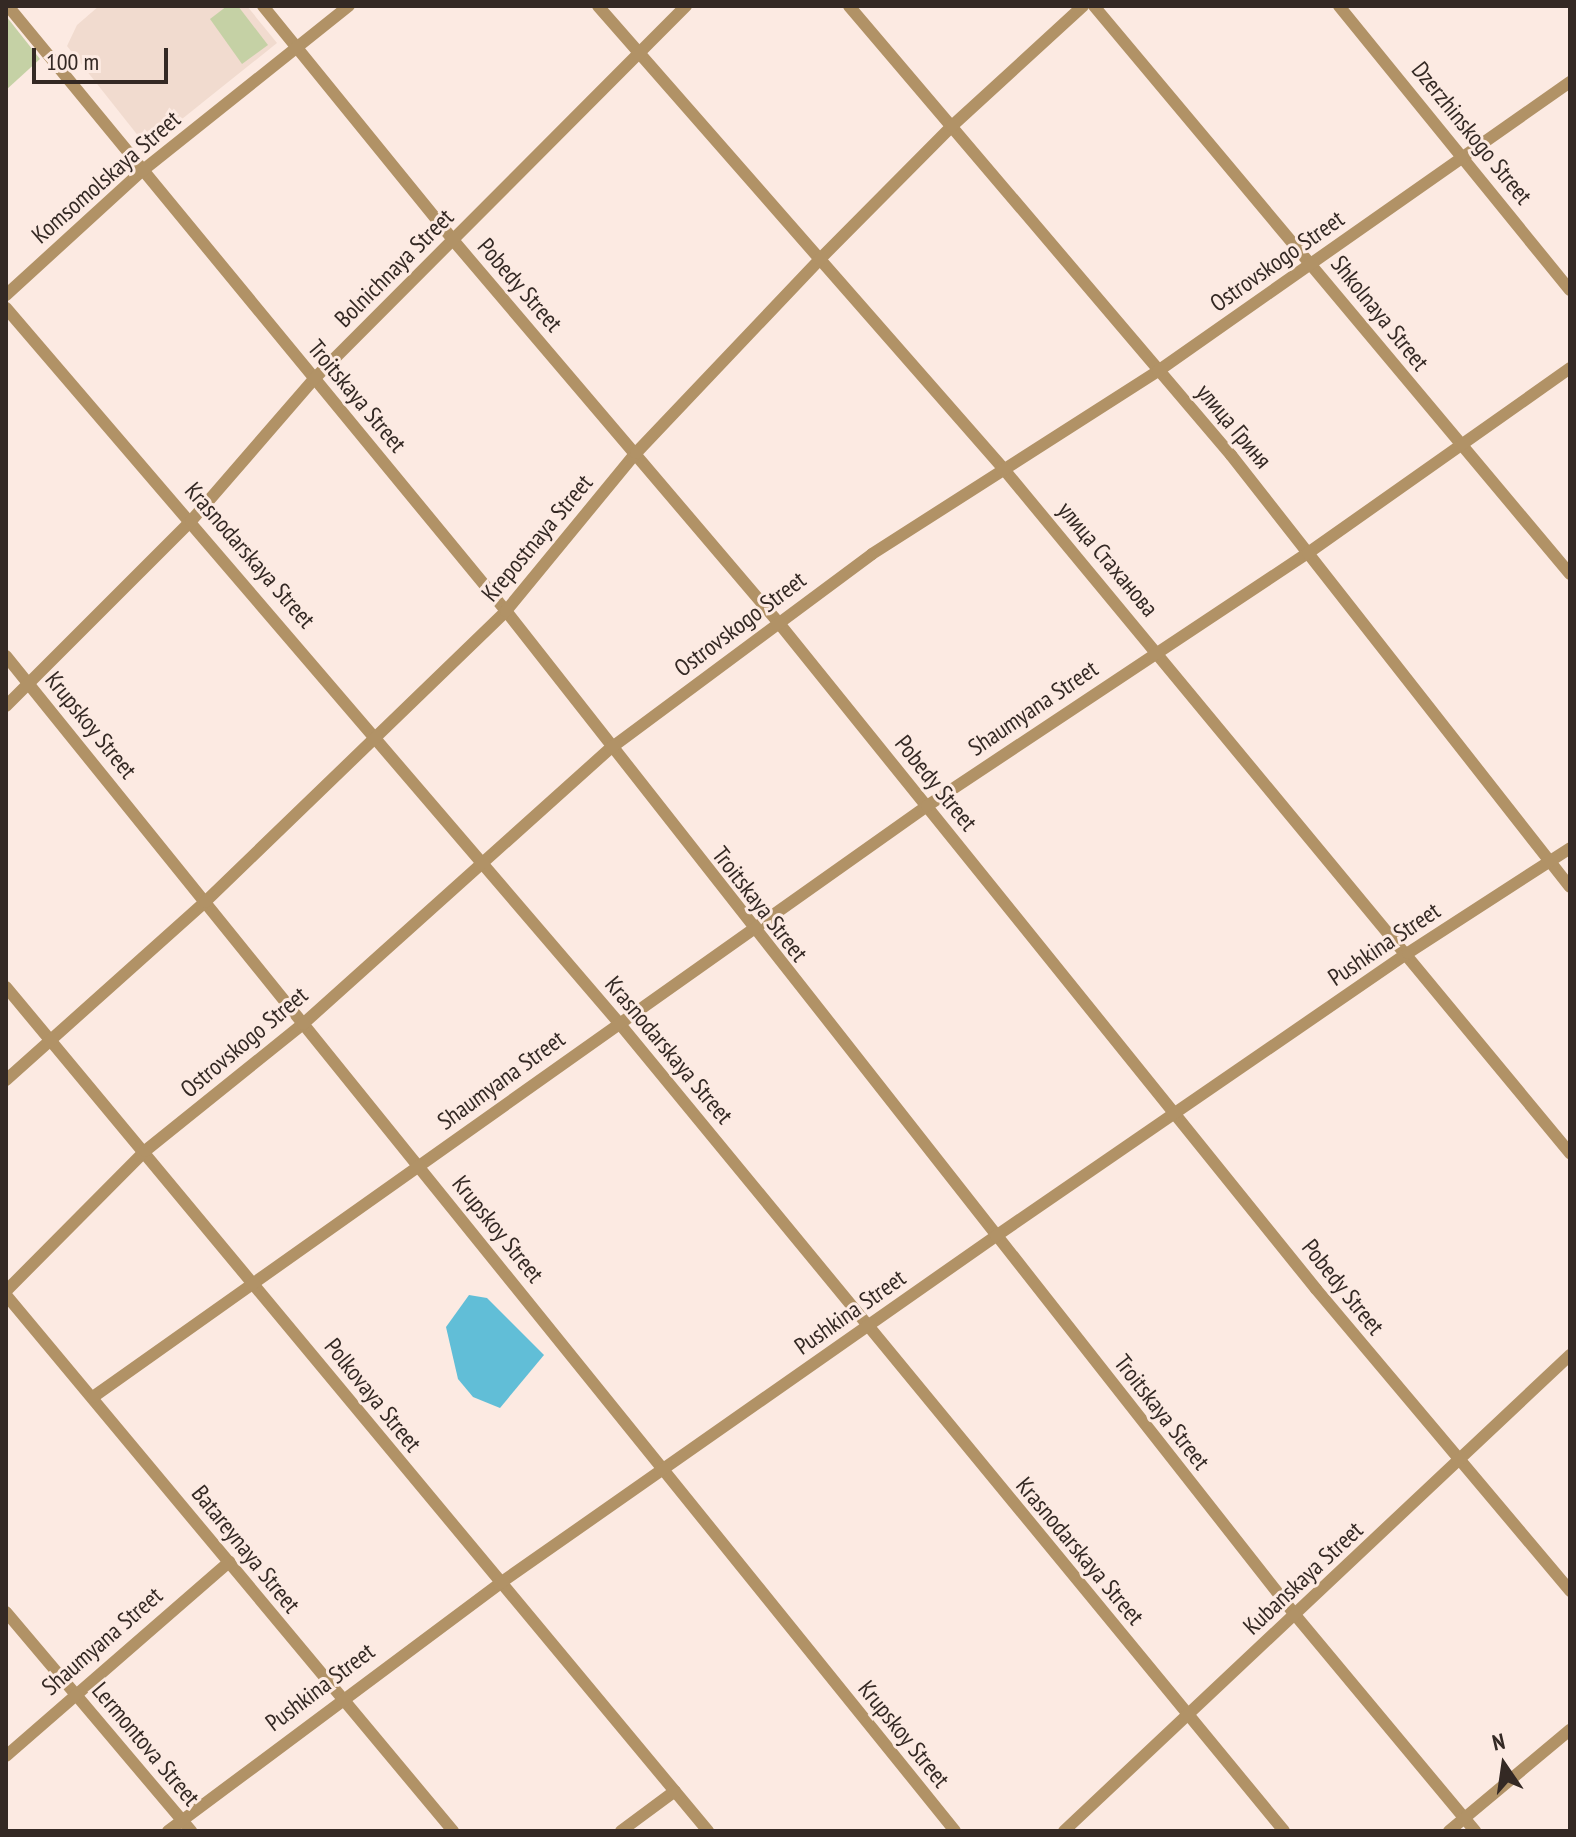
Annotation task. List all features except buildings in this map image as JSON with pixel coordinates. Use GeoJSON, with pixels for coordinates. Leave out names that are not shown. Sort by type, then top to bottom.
{"type":"FeatureCollection","features":[{"type":"Feature","properties":{"kind":"street","name":"Troitskaya Street"},"geometry":{"type":"LineString","coordinates":[[8,6],[506,611],[753,931],[1296,1616],[1475,1831]]}},
{"type":"Feature","properties":{"kind":"street","name":"Pobedy Street"},"geometry":{"type":"LineString","coordinates":[[263,6],[453,240],[778,622],[1174,1114],[1457,1460],[1570,1591]]}},
{"type":"Feature","properties":{"kind":"street","name":"Komsomolskaya Street"},"geometry":{"type":"LineString","coordinates":[[6,295],[142,171],[349,6]]}},
{"type":"Feature","properties":{"kind":"street","name":"улица Стаханова"},"geometry":{"type":"LineString","coordinates":[[598,6],[1002,467],[1408,953],[1570,1153]]}},
{"type":"Feature","properties":{"kind":"street","name":"Bolnichnaya Street"},"geometry":{"type":"LineString","coordinates":[[6,706],[191,521],[314,379],[686,6]]}},
{"type":"Feature","properties":{"kind":"street","name":"улица Гриня"},"geometry":{"type":"LineString","coordinates":[[849,6],[1308,553],[1570,887]]}},
{"type":"Feature","properties":{"kind":"street","name":"Krepostnaya Street"},"geometry":{"type":"LineString","coordinates":[[6,1080],[205,902],[378,739],[506,611],[636,453],[820,259],[952,126],[1083,6]]}},
{"type":"Feature","properties":{"kind":"street","name":"Shkolnaya Street"},"geometry":{"type":"LineString","coordinates":[[1094,6],[1570,574]]}},
{"type":"Feature","properties":{"kind":"street","name":"Dzerzhinskogo Street"},"geometry":{"type":"LineString","coordinates":[[1339,6],[1570,290]]}},
{"type":"Feature","properties":{"kind":"street","name":"Ostrovskogo Street"},"geometry":{"type":"LineString","coordinates":[[6,1293],[145,1151],[303,1024],[611,748],[778,622],[1002,467],[1158,371],[1570,82]]}},
{"type":"Feature","properties":{"kind":"street","name":"Krasnodarskaya Street"},"geometry":{"type":"LineString","coordinates":[[6,308],[619,1023],[1284,1831]]}},
{"type":"Feature","properties":{"kind":"street","name":"Shaumyana Street"},"geometry":{"type":"LineString","coordinates":[[93,1397],[927,806],[1308,553],[1462,448],[1570,368]]}},
{"type":"Feature","properties":{"kind":"street","name":"Krupskoy Street"},"geometry":{"type":"LineString","coordinates":[[6,656],[955,1831]]}},
{"type":"Feature","properties":{"kind":"street","name":"Pushkina Street"},"geometry":{"type":"LineString","coordinates":[[168,1831],[186,1826],[340,1698],[499,1584],[664,1472],[996,1236],[1408,953],[1570,848]]}},
{"type":"Feature","properties":{"kind":"street","name":"Polkovaya Street"},"geometry":{"type":"LineString","coordinates":[[6,987],[145,1151],[499,1584],[708,1831]]}},
{"type":"Feature","properties":{"kind":"street","name":"Batareynaya Street"},"geometry":{"type":"LineString","coordinates":[[6,1293],[453,1831]]}},
{"type":"Feature","properties":{"kind":"street","name":"Kubanskaya Street"},"geometry":{"type":"LineString","coordinates":[[1064,1831],[1570,1355]]}},
{"type":"Feature","properties":{"kind":"street","name":"Shaumyana Street"},"geometry":{"type":"LineString","coordinates":[[6,1756],[73,1693],[229,1562]]}},
{"type":"Feature","properties":{"kind":"street","name":"Lermontova Street"},"geometry":{"type":"LineString","coordinates":[[6,1612],[186,1826]]}},
{"type":"Feature","properties":{"kind":"street"},"geometry":{"type":"LineString","coordinates":[[1449,1831],[1570,1730]]}},
{"type":"Feature","properties":{"kind":"street"},"geometry":{"type":"LineString","coordinates":[[621,1831],[675,1791]]}},
{"type":"Feature","properties":{"kind":"shaded area"},"geometry":{"type":"Polygon","coordinates":[[[99,6],[247,6],[277,43],[147,147],[67,46],[77,25],[99,6]]]}},
{"type":"Feature","properties":{"kind":"green space"},"geometry":{"type":"Polygon","coordinates":[[[227,6],[238,6],[268,45],[242,64],[210,19],[227,6]]]}},
{"type":"Feature","properties":{"kind":"green space"},"geometry":{"type":"Polygon","coordinates":[[[6,16],[40,59],[6,90],[6,16]]]}},
{"type":"Feature","properties":{"kind":"water"},"geometry":{"type":"Polygon","coordinates":[[[469,1295],[487,1298],[544,1355],[500,1408],[473,1397],[458,1379],[446,1327],[469,1295]]]}}]}
